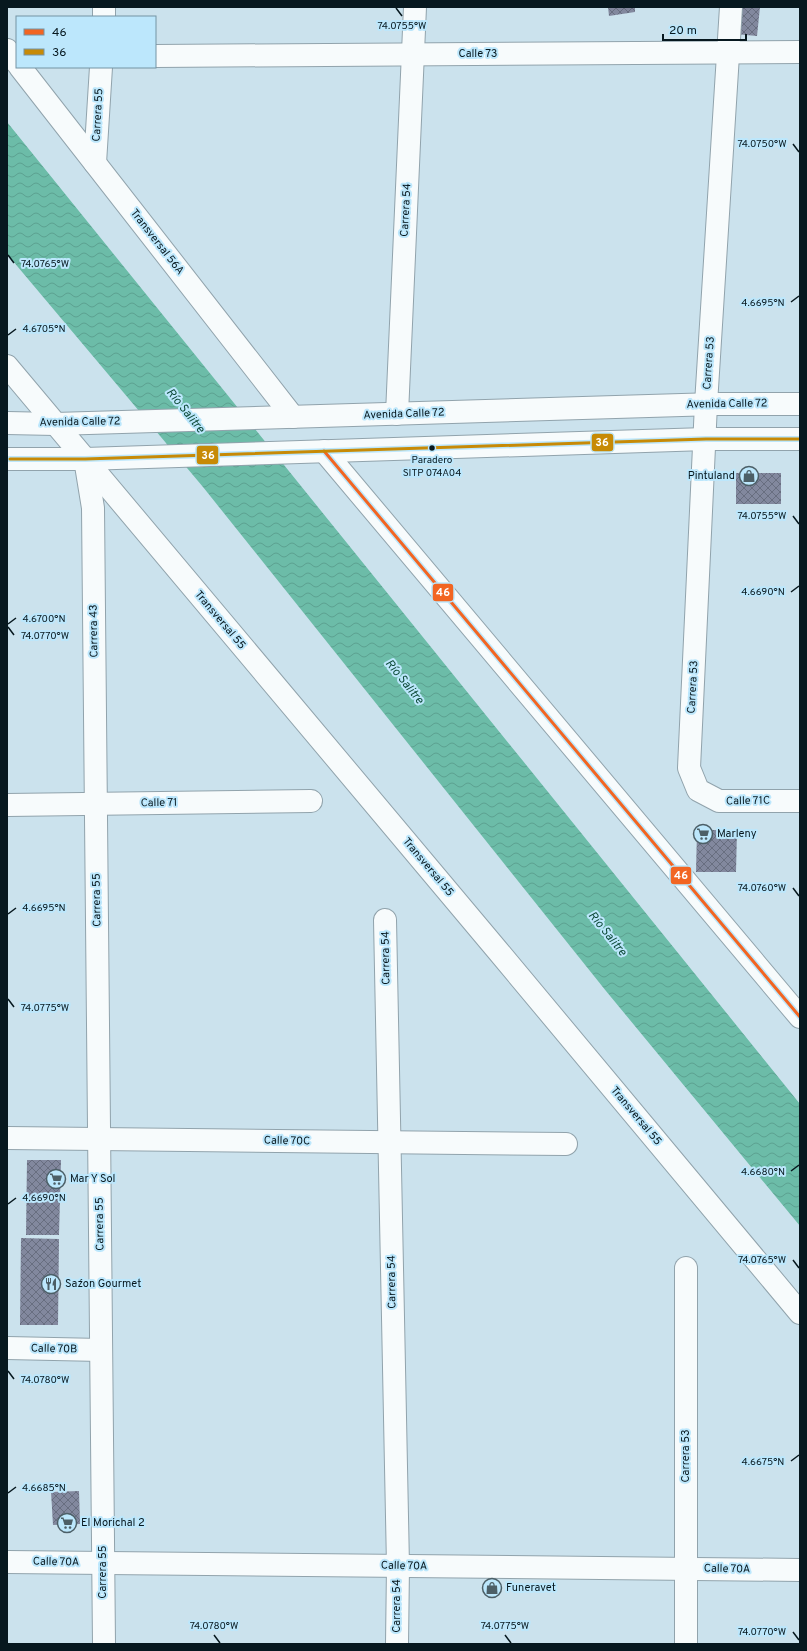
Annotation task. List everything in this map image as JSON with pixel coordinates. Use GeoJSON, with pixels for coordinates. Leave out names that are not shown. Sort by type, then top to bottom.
{"type":"FeatureCollection","features":[{"type":"Feature","properties":{"kind":"street","name":"Carrera 54"},"geometry":{"type":"LineString","coordinates":[[397,414],[415,7]]}},
{"type":"Feature","properties":{"kind":"street","name":"Carrera 53"},"geometry":{"type":"LineString","coordinates":[[698,790],[689,768],[706,439],[706,404],[731,7]]}},
{"type":"Feature","properties":{"kind":"street"},"geometry":{"type":"LineString","coordinates":[[7,50],[16,62]]}},
{"type":"Feature","properties":{"kind":"street","name":"Calle 73"},"geometry":{"type":"LineString","coordinates":[[156,56],[800,52]]}},
{"type":"Feature","properties":{"kind":"street","name":"Transversal 56A"},"geometry":{"type":"LineString","coordinates":[[21,68],[293,417]]}},
{"type":"Feature","properties":{"kind":"street","name":"Carrera 55"},"geometry":{"type":"LineString","coordinates":[[95,163],[101,68]]}},
{"type":"Feature","properties":{"kind":"street"},"geometry":{"type":"LineString","coordinates":[[7,366],[54,424]]}},
{"type":"Feature","properties":{"kind":"street","name":"Avenida Calle 72"},"geometry":{"type":"LineString","coordinates":[[7,423],[54,424],[706,404],[800,404]]}},
{"type":"Feature","properties":{"kind":"street","name":"Transversal 55"},"geometry":{"type":"LineString","coordinates":[[54,424],[513,968],[800,1313]]}},
{"type":"Feature","properties":{"kind":"street"},"geometry":{"type":"LineString","coordinates":[[7,459],[85,459],[706,439],[800,439]]}},
{"type":"Feature","properties":{"kind":"street"},"geometry":{"type":"LineString","coordinates":[[324,451],[800,1017]]}},
{"type":"Feature","properties":{"kind":"street","name":"Carrera 43"},"geometry":{"type":"LineString","coordinates":[[85,459],[93,508],[96,803]]}},
{"type":"Feature","properties":{"kind":"street","name":"Calle 71C"},"geometry":{"type":"LineString","coordinates":[[698,790],[719,801],[800,800]]}},
{"type":"Feature","properties":{"kind":"street","name":"Calle 71"},"geometry":{"type":"LineString","coordinates":[[7,805],[311,801]]}},
{"type":"Feature","properties":{"kind":"street","name":"Carrera 55"},"geometry":{"type":"LineString","coordinates":[[96,803],[104,1644]]}},
{"type":"Feature","properties":{"kind":"street","name":"Carrera 54"},"geometry":{"type":"LineString","coordinates":[[385,920],[398,1566],[397,1644]]}},
{"type":"Feature","properties":{"kind":"street","name":"Calle 70C"},"geometry":{"type":"LineString","coordinates":[[7,1138],[566,1144]]}},
{"type":"Feature","properties":{"kind":"street","name":"Carrera 53"},"geometry":{"type":"LineString","coordinates":[[686,1268],[686,1644]]}},
{"type":"Feature","properties":{"kind":"street","name":"Calle 70B"},"geometry":{"type":"LineString","coordinates":[[7,1348],[102,1350]]}},
{"type":"Feature","properties":{"kind":"street","name":"Calle 70A"},"geometry":{"type":"LineString","coordinates":[[7,1562],[800,1570]]}},
{"type":"Feature","properties":{"kind":"water","name":"Río Salitre"},"geometry":{"type":"Polygon","coordinates":[[[7,122],[800,1104],[800,1226],[606,991],[203,487],[7,254],[7,122]]]}},
{"type":"Feature","properties":{"kind":"building"},"geometry":{"type":"Polygon","coordinates":[[[608,7],[635,7],[635,12],[609,16],[608,7]]]}},
{"type":"Feature","properties":{"kind":"building"},"geometry":{"type":"Polygon","coordinates":[[[737,7],[760,7],[757,36],[735,34],[737,7]]]}},
{"type":"Feature","properties":{"kind":"building"},"geometry":{"type":"Polygon","coordinates":[[[736,473],[781,473],[781,504],[736,504],[736,473]]]}},
{"type":"Feature","properties":{"kind":"building"},"geometry":{"type":"Polygon","coordinates":[[[697,830],[737,830],[736,872],[696,872],[697,830]]]}},
{"type":"Feature","properties":{"kind":"building"},"geometry":{"type":"Polygon","coordinates":[[[27,1160],[61,1160],[59,1235],[26,1235],[27,1160]]]}},
{"type":"Feature","properties":{"kind":"building"},"geometry":{"type":"Polygon","coordinates":[[[21,1238],[59,1239],[58,1325],[20,1325],[21,1238]]]}},
{"type":"Feature","properties":{"kind":"building"},"geometry":{"type":"Polygon","coordinates":[[[79,1491],[80,1524],[53,1525],[51,1492],[79,1491]]]}},
{"type":"Feature","properties":{"kind":"transit line","name":"36"},"geometry":{"type":"LineString","coordinates":[[10,459],[85,459],[706,439],[800,439]]}},
{"type":"Feature","properties":{"kind":"transit line","name":"46"},"geometry":{"type":"LineString","coordinates":[[324,451],[800,1017]]}},
{"type":"Feature","properties":{"kind":"place","name":"Paradero SITP 074A04"},"geometry":{"type":"Point","coordinates":[432,448]}},
{"type":"Feature","properties":{"kind":"place","name":"Pintuland"},"geometry":{"type":"Point","coordinates":[749,476]}},
{"type":"Feature","properties":{"kind":"place","name":"Marleny"},"geometry":{"type":"Point","coordinates":[703,834]}},
{"type":"Feature","properties":{"kind":"place","name":"Mar Y Sol"},"geometry":{"type":"Point","coordinates":[56,1179]}},
{"type":"Feature","properties":{"kind":"place","name":"Saźon Gourmet"},"geometry":{"type":"Point","coordinates":[51,1284]}},
{"type":"Feature","properties":{"kind":"place","name":"El Morichal 2"},"geometry":{"type":"Point","coordinates":[67,1523]}},
{"type":"Feature","properties":{"kind":"place","name":"Funeravet"},"geometry":{"type":"Point","coordinates":[492,1588]}}]}
